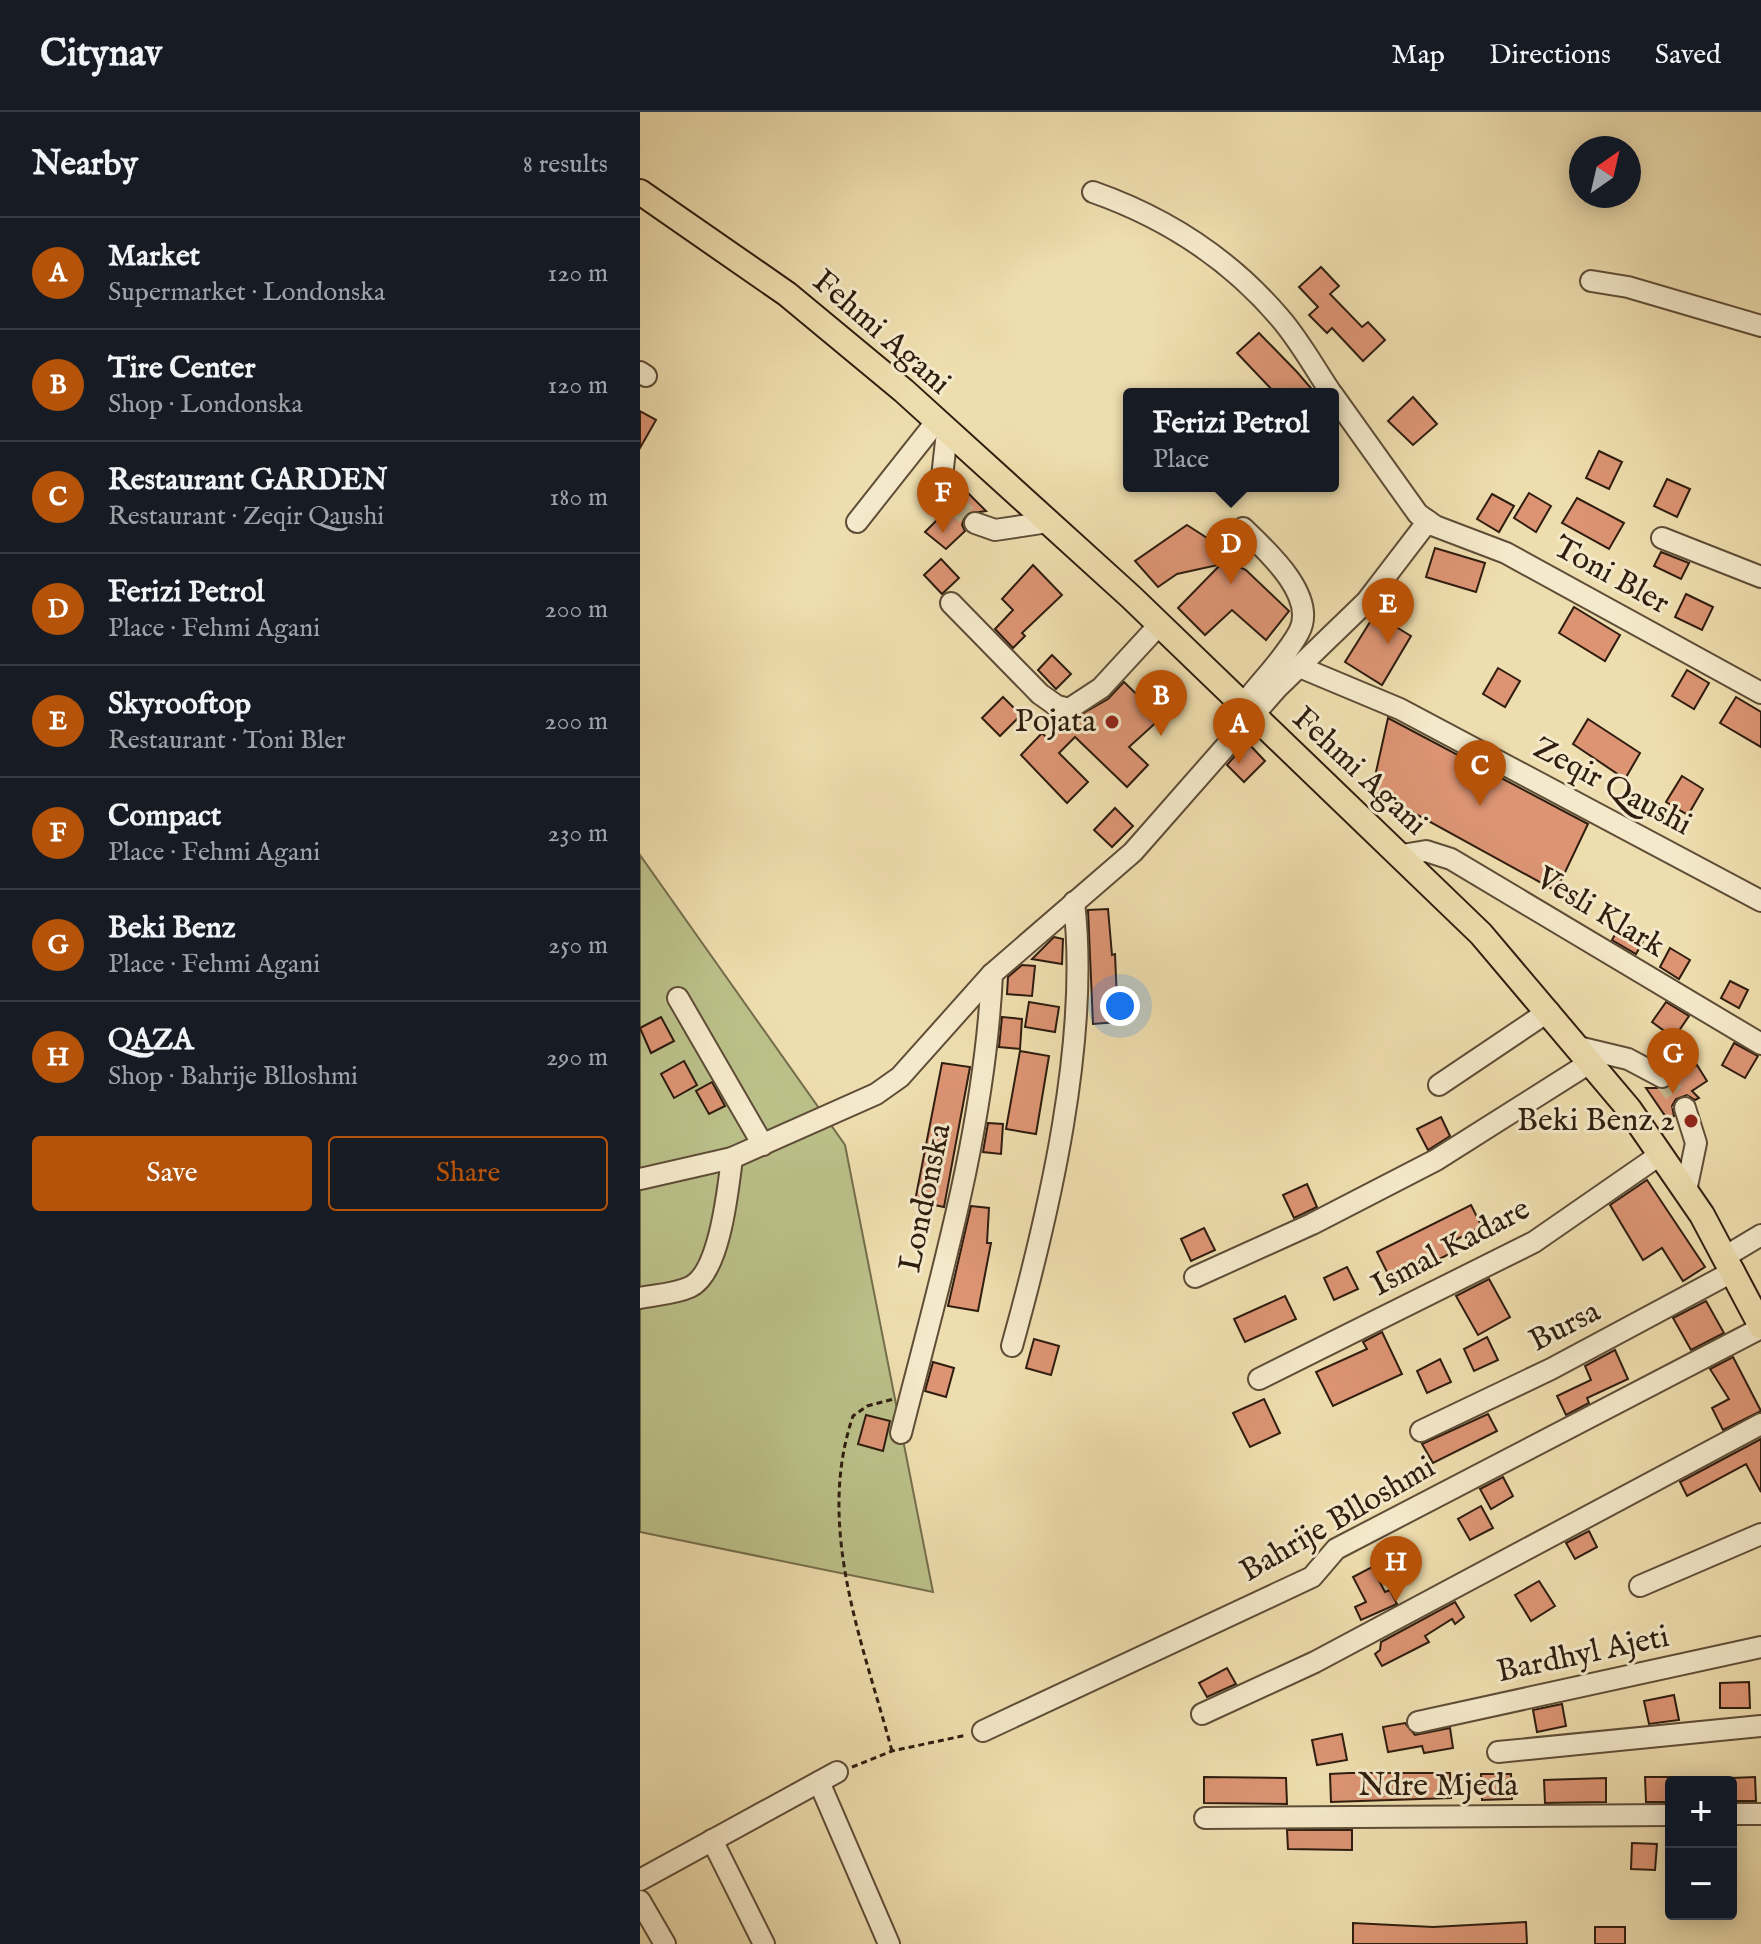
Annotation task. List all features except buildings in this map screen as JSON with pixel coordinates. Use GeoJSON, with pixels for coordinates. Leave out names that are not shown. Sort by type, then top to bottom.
{"type":"FeatureCollection","features":[{"type":"Feature","properties":{"kind":"main road","name":"Fehmi Agani"},"geometry":{"type":"LineString","coordinates":[[640,192],[787,294],[942,427],[1048,522],[1402,855],[1481,934],[1585,1054],[1661,1154],[1730,1263],[1761,1327]]}},
{"type":"Feature","properties":{"kind":"street","name":"Toni Bler"},"geometry":{"type":"LineString","coordinates":[[1093,192],[1144,210],[1186,233],[1231,269],[1281,319],[1329,388]]}},
{"type":"Feature","properties":{"kind":"street"},"geometry":{"type":"LineString","coordinates":[[1591,281],[1628,287],[1761,326]]}},
{"type":"Feature","properties":{"kind":"street","name":"Toni Bler"},"geometry":{"type":"LineString","coordinates":[[1339,403],[1385,472],[1418,514],[1428,521],[1506,553],[1761,693]]}},
{"type":"Feature","properties":{"kind":"street"},"geometry":{"type":"LineString","coordinates":[[942,427],[942,477],[952,501]]}},
{"type":"Feature","properties":{"kind":"street"},"geometry":{"type":"LineString","coordinates":[[857,522],[942,427]]}},
{"type":"Feature","properties":{"kind":"street"},"geometry":{"type":"LineString","coordinates":[[1247,711],[1302,668],[1366,602],[1428,521]]}},
{"type":"Feature","properties":{"kind":"street"},"geometry":{"type":"LineString","coordinates":[[975,523],[995,530],[1048,522]]}},
{"type":"Feature","properties":{"kind":"street"},"geometry":{"type":"LineString","coordinates":[[640,1179],[732,1158],[876,1094],[900,1077],[992,974],[1133,852],[1247,711],[1301,630],[1301,608],[1283,567],[1243,528]]}},
{"type":"Feature","properties":{"kind":"street"},"geometry":{"type":"LineString","coordinates":[[1662,538],[1761,577]]}},
{"type":"Feature","properties":{"kind":"street"},"geometry":{"type":"LineString","coordinates":[[951,603],[1040,694],[1057,706],[1069,709],[1101,688],[1158,626]]}},
{"type":"Feature","properties":{"kind":"street","name":"Zeqir Qaushi"},"geometry":{"type":"LineString","coordinates":[[1302,668],[1400,709],[1761,901]]}},
{"type":"Feature","properties":{"kind":"street","name":"Vesli Klark"},"geometry":{"type":"LineString","coordinates":[[1402,855],[1426,851],[1451,859],[1761,1044]]}},
{"type":"Feature","properties":{"kind":"street"},"geometry":{"type":"LineString","coordinates":[[1012,1346],[1033,1272],[1054,1166],[1078,1003],[1079,946],[1074,902]]}},
{"type":"Feature","properties":{"kind":"street","name":"Londonska"},"geometry":{"type":"LineString","coordinates":[[901,1433],[952,1229],[984,1073],[992,974]]}},
{"type":"Feature","properties":{"kind":"street"},"geometry":{"type":"LineString","coordinates":[[678,998],[763,1145]]}},
{"type":"Feature","properties":{"kind":"street"},"geometry":{"type":"LineString","coordinates":[[1439,1085],[1549,1011]]}},
{"type":"Feature","properties":{"kind":"street"},"geometry":{"type":"LineString","coordinates":[[1195,1277],[1312,1224],[1436,1160],[1585,1054],[1628,1059],[1662,1077]]}},
{"type":"Feature","properties":{"kind":"street"},"geometry":{"type":"LineString","coordinates":[[1685,1108],[1696,1143],[1686,1191]]}},
{"type":"Feature","properties":{"kind":"street","name":"Ismal Kadare"},"geometry":{"type":"LineString","coordinates":[[1259,1379],[1534,1242],[1661,1154]]}},
{"type":"Feature","properties":{"kind":"street"},"geometry":{"type":"LineString","coordinates":[[640,1298],[691,1287],[707,1272],[725,1206],[732,1158]]}},
{"type":"Feature","properties":{"kind":"street","name":"Bursa"},"geometry":{"type":"LineString","coordinates":[[1421,1431],[1551,1369],[1730,1263],[1761,1235]]}},
{"type":"Feature","properties":{"kind":"street","name":"Bahrije Blloshmi"},"geometry":{"type":"LineString","coordinates":[[983,1731],[1312,1577],[1336,1549],[1761,1327]]}},
{"type":"Feature","properties":{"kind":"street"},"geometry":{"type":"LineString","coordinates":[[1202,1714],[1315,1662],[1761,1424]]}},
{"type":"Feature","properties":{"kind":"street"},"geometry":{"type":"LineString","coordinates":[[1640,1586],[1761,1534]]}},
{"type":"Feature","properties":{"kind":"street","name":"Bardhyl Ajeti"},"geometry":{"type":"LineString","coordinates":[[1418,1722],[1761,1647]]}},
{"type":"Feature","properties":{"kind":"street"},"geometry":{"type":"LineString","coordinates":[[1498,1752],[1761,1726]]}},
{"type":"Feature","properties":{"kind":"street"},"geometry":{"type":"LineString","coordinates":[[640,1880],[828,1777],[889,1944]]}},
{"type":"Feature","properties":{"kind":"street"},"geometry":{"type":"LineString","coordinates":[[1737,1814],[1761,1814]]}},
{"type":"Feature","properties":{"kind":"street","name":"Ndre Mjeda"},"geometry":{"type":"LineString","coordinates":[[1205,1818],[1665,1815]]}},
{"type":"Feature","properties":{"kind":"street"},"geometry":{"type":"LineString","coordinates":[[712,1840],[764,1944]]}},
{"type":"Feature","properties":{"kind":"street"},"geometry":{"type":"LineString","coordinates":[[640,1901],[665,1944]]}},
{"type":"Feature","properties":{"kind":"path"},"geometry":{"type":"LineString","coordinates":[[892,1751],[838,1537],[838,1486],[853,1416],[867,1406],[911,1394]]}},
{"type":"Feature","properties":{"kind":"path"},"geometry":{"type":"LineString","coordinates":[[828,1777],[892,1751],[983,1731]]}},
{"type":"Feature","properties":{"kind":"green space"},"geometry":{"type":"Polygon","coordinates":[[[640,855],[845,1145],[933,1592],[640,1532],[640,855]]]}},
{"type":"Feature","properties":{"kind":"tunnel"},"geometry":{"type":"LineString","coordinates":[[952,501],[975,523]]}},
{"type":"Feature","properties":{"kind":"tunnel"},"geometry":{"type":"LineString","coordinates":[[1662,1077],[1685,1108]]}},
{"type":"Feature","properties":{"kind":"place","name":"Compact"},"geometry":{"type":"Point","coordinates":[943,533]}},
{"type":"Feature","properties":{"kind":"place","name":"Ferizi Petrol"},"geometry":{"type":"Point","coordinates":[1231,584]}},
{"type":"Feature","properties":{"kind":"place","name":"Skyrooftop"},"geometry":{"type":"Point","coordinates":[1388,644]}},
{"type":"Feature","properties":{"kind":"place","name":"Pojata"},"geometry":{"type":"Point","coordinates":[1112,722]}},
{"type":"Feature","properties":{"kind":"place","name":"Tire Center"},"geometry":{"type":"Point","coordinates":[1161,736]}},
{"type":"Feature","properties":{"kind":"place","name":"Market"},"geometry":{"type":"Point","coordinates":[1239,764]}},
{"type":"Feature","properties":{"kind":"place","name":"Restaurant GARDEN"},"geometry":{"type":"Point","coordinates":[1480,806]}},
{"type":"Feature","properties":{"kind":"place","name":"Beki Benz"},"geometry":{"type":"Point","coordinates":[1673,1094]}},
{"type":"Feature","properties":{"kind":"place","name":"Beki Benz 2"},"geometry":{"type":"Point","coordinates":[1691,1121]}},
{"type":"Feature","properties":{"kind":"place","name":"QAZA"},"geometry":{"type":"Point","coordinates":[1396,1602]}}]}
